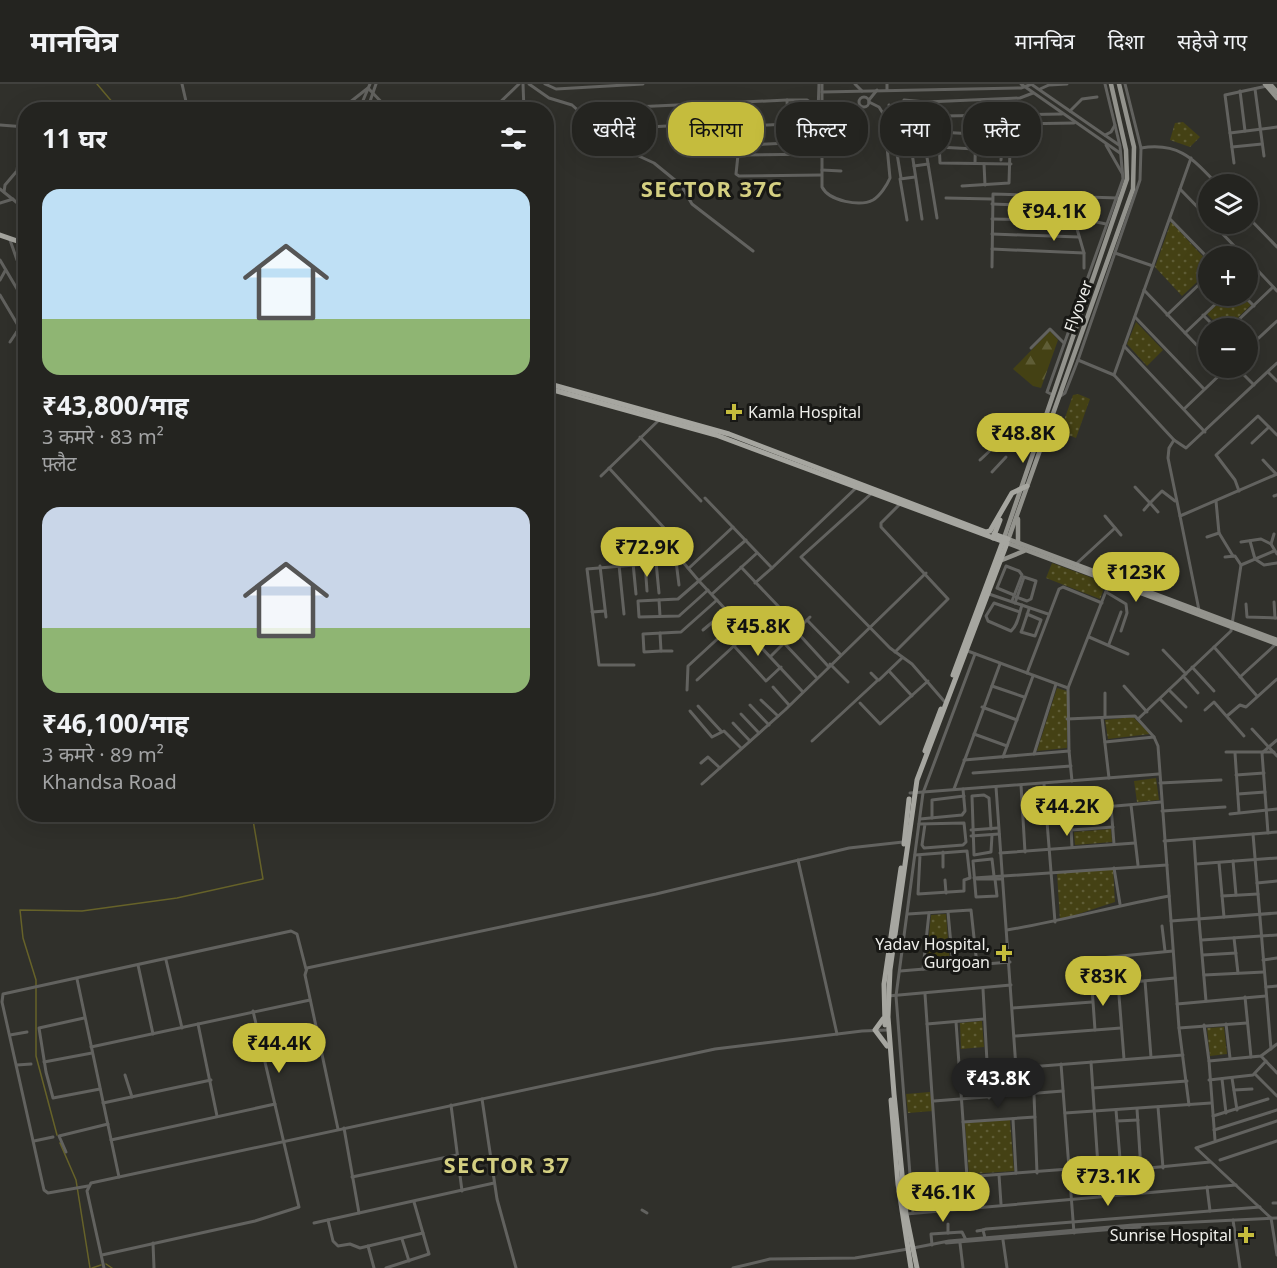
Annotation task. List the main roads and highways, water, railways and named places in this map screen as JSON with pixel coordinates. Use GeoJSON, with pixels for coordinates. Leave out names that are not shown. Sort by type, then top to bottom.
{"type":"FeatureCollection","features":[{"type":"Feature","properties":{"kind":"highway"},"geometry":{"type":"LineString","coordinates":[[0,235],[18,241]]}},
{"type":"Feature","properties":{"kind":"highway"},"geometry":{"type":"LineString","coordinates":[[554,385],[662,417]]}},
{"type":"Feature","properties":{"kind":"highway"},"geometry":{"type":"LineString","coordinates":[[554,390],[729,434],[858,486],[986,532],[990,531],[1012,493],[1025,486]]}},
{"type":"Feature","properties":{"kind":"highway"},"geometry":{"type":"LineString","coordinates":[[858,486],[901,504],[1006,540]]}},
{"type":"Feature","properties":{"kind":"highway"},"geometry":{"type":"LineString","coordinates":[[994,536],[1000,515]]}},
{"type":"Feature","properties":{"kind":"highway"},"geometry":{"type":"LineString","coordinates":[[911,1268],[911,1249],[901,1194],[884,1017],[904,842],[912,793],[944,701],[1002,560],[1006,540]]}},
{"type":"Feature","properties":{"kind":"highway"},"geometry":{"type":"LineString","coordinates":[[928,747],[1006,540]]}},
{"type":"Feature","properties":{"kind":"highway"},"geometry":{"type":"LineString","coordinates":[[912,793],[888,969],[887,1046],[901,1194],[916,1268]]}},
{"type":"Feature","properties":{"kind":"highway"},"geometry":{"type":"LineString","coordinates":[[884,1017],[875,1030],[887,1046]]}},
{"type":"Feature","properties":{"kind":"main road"},"geometry":{"type":"LineString","coordinates":[[1006,540],[1018,513],[1052,395],[1124,178],[1124,152],[1111,84]]}},
{"type":"Feature","properties":{"kind":"main road","name":"Flyover"},"geometry":{"type":"LineString","coordinates":[[1025,486],[1131,196],[1135,175],[1134,147],[1119,84]]}},
{"type":"Feature","properties":{"kind":"main road"},"geometry":{"type":"LineString","coordinates":[[1267,85],[1277,92]]}},
{"type":"Feature","properties":{"kind":"main road"},"geometry":{"type":"LineString","coordinates":[[1267,85],[1277,98]]}},
{"type":"Feature","properties":{"kind":"main road"},"geometry":{"type":"LineString","coordinates":[[1006,540],[1025,486]]}},
{"type":"Feature","properties":{"kind":"main road"},"geometry":{"type":"LineString","coordinates":[[1018,513],[1018,543]]}},
{"type":"Feature","properties":{"kind":"main road"},"geometry":{"type":"LineString","coordinates":[[1006,540],[1076,564],[1111,580]]}},
{"type":"Feature","properties":{"kind":"main road"},"geometry":{"type":"LineString","coordinates":[[1006,540],[1027,551],[1198,612],[1277,643]]}},
{"type":"Feature","properties":{"kind":"main road"},"geometry":{"type":"LineString","coordinates":[[1002,560],[1027,551]]}},
{"type":"Feature","properties":{"kind":"waterway"},"geometry":{"type":"LineString","coordinates":[[97,84],[112,102]]}},
{"type":"Feature","properties":{"kind":"waterway"},"geometry":{"type":"LineString","coordinates":[[57,1135],[36,1056],[36,980],[23,938],[20,910],[82,911],[177,898],[263,879],[253,822]]}},
{"type":"Feature","properties":{"kind":"waterway"},"geometry":{"type":"LineString","coordinates":[[60,1143],[76,1180],[90,1268]]}},
{"type":"Feature","properties":{"kind":"waterway"},"geometry":{"type":"LineString","coordinates":[[106,1264],[112,1268]]}},
{"type":"Feature","properties":{"kind":"waterway"},"geometry":{"type":"LineString","coordinates":[[92,1268],[101,1265]]}},
{"type":"Feature","properties":{"kind":"place","name":"Kamla Hospital"},"geometry":{"type":"Point","coordinates":[734,412]}},
{"type":"Feature","properties":{"kind":"place","name":"Yadav Hospital, Gurgoan"},"geometry":{"type":"Point","coordinates":[1004,953]}},
{"type":"Feature","properties":{"kind":"place","name":"Sunrise Hospital"},"geometry":{"type":"Point","coordinates":[1246,1235]}},
{"type":"Feature","properties":{"kind":"district","name":"SECTOR 37C"},"geometry":{"type":"Point","coordinates":[712,189]}},
{"type":"Feature","properties":{"kind":"district","name":"SECTOR 37"},"geometry":{"type":"Point","coordinates":[507,1165]}}]}
